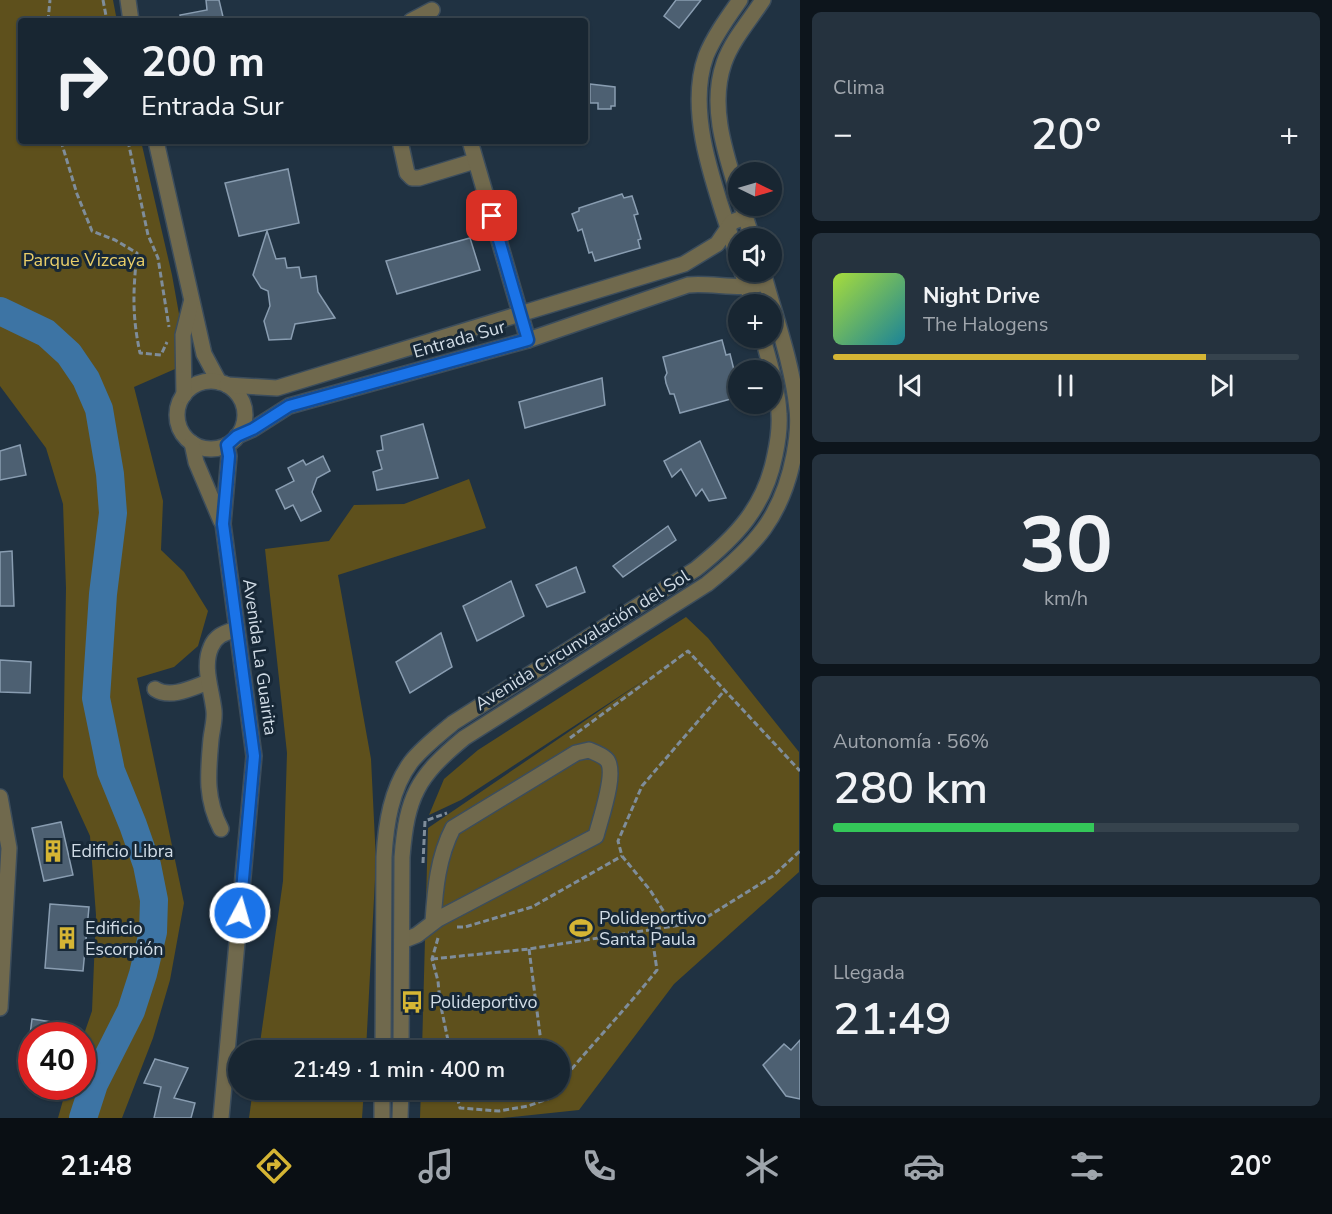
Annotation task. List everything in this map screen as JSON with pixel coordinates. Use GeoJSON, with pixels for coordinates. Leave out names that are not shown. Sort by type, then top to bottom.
{"type":"FeatureCollection","features":[{"type":"Feature","properties":{"kind":"street"},"geometry":{"type":"LineString","coordinates":[[128,0],[131,18]]}},
{"type":"Feature","properties":{"kind":"street"},"geometry":{"type":"LineString","coordinates":[[728,228],[706,149],[698,102],[706,55],[740,0]]}},
{"type":"Feature","properties":{"kind":"street"},"geometry":{"type":"LineString","coordinates":[[730,162],[719,120],[717,102],[720,81],[724,62],[763,0]]}},
{"type":"Feature","properties":{"kind":"street"},"geometry":{"type":"LineString","coordinates":[[417,18],[432,10]]}},
{"type":"Feature","properties":{"kind":"street","name":"Avenida La Guairita"},"geometry":{"type":"LineString","coordinates":[[157,144],[204,354],[223,384],[234,390],[243,405],[244,421],[232,441],[229,456],[223,524],[253,740],[254,773],[221,1118]]}},
{"type":"Feature","properties":{"kind":"street"},"geometry":{"type":"LineString","coordinates":[[401,144],[407,173],[412,178],[419,178],[475,161]]}},
{"type":"Feature","properties":{"kind":"street"},"geometry":{"type":"LineString","coordinates":[[471,144],[528,340]]}},
{"type":"Feature","properties":{"kind":"street","name":"Entrada Sur"},"geometry":{"type":"LineString","coordinates":[[223,384],[277,388],[684,264],[717,244],[739,216]]}},
{"type":"Feature","properties":{"kind":"street"},"geometry":{"type":"LineString","coordinates":[[746,282],[750,294]]}},
{"type":"Feature","properties":{"kind":"street","name":"Entrada Sur"},"geometry":{"type":"LineString","coordinates":[[232,441],[289,406],[528,340],[688,285],[748,287],[756,282]]}},
{"type":"Feature","properties":{"kind":"street","name":"Avenida Circunvalación del Sol"},"geometry":{"type":"LineString","coordinates":[[401,1040],[404,832],[409,810],[426,774],[438,760],[464,738],[707,584],[730,566],[752,544],[781,501],[789,477],[798,433],[798,411],[779,327],[766,282]]}},
{"type":"Feature","properties":{"kind":"street","name":"Avenida La Guairita"},"geometry":{"type":"LineString","coordinates":[[192,300],[183,335],[184,394],[177,411],[178,420],[180,429],[192,443],[196,462],[223,524]]}},
{"type":"Feature","properties":{"kind":"street","name":"Avenida Circunvalación del Sol"},"geometry":{"type":"LineString","coordinates":[[383,1040],[386,830],[400,782],[411,762],[453,723],[696,569],[738,531],[765,493],[772,473],[780,431],[778,403],[765,348]]}},
{"type":"Feature","properties":{"kind":"street"},"geometry":{"type":"LineString","coordinates":[[184,394],[200,383],[223,384]]}},
{"type":"Feature","properties":{"kind":"street"},"geometry":{"type":"LineString","coordinates":[[192,443],[213,449],[232,441]]}},
{"type":"Feature","properties":{"kind":"street"},"geometry":{"type":"LineString","coordinates":[[221,829],[212,810],[208,785],[214,712],[208,682],[210,650],[220,635],[237,629]]}},
{"type":"Feature","properties":{"kind":"street"},"geometry":{"type":"LineString","coordinates":[[155,689],[161,693],[170,694],[208,682]]}},
{"type":"Feature","properties":{"kind":"street"},"geometry":{"type":"LineString","coordinates":[[402,941],[417,935],[596,836],[611,767],[605,758],[589,750],[576,753],[453,828],[436,880],[435,924]]}},
{"type":"Feature","properties":{"kind":"street"},"geometry":{"type":"LineString","coordinates":[[0,797],[9,848],[0,1008]]}},
{"type":"Feature","properties":{"kind":"street"},"geometry":{"type":"LineString","coordinates":[[384,857],[402,857]]}},
{"type":"Feature","properties":{"kind":"street"},"geometry":{"type":"LineString","coordinates":[[382,1100],[382,1118]]}},
{"type":"Feature","properties":{"kind":"street"},"geometry":{"type":"LineString","coordinates":[[400,1118],[401,1100]]}},
{"type":"Feature","properties":{"kind":"path"},"geometry":{"type":"LineString","coordinates":[[48,18],[50,0]]}},
{"type":"Feature","properties":{"kind":"path"},"geometry":{"type":"LineString","coordinates":[[103,0],[106,18]]}},
{"type":"Feature","properties":{"kind":"path"},"geometry":{"type":"LineString","coordinates":[[62,144],[77,194],[92,231],[115,240],[137,253],[133,299],[134,327],[140,353],[161,356],[170,336],[163,278],[158,258],[148,235],[129,144]]}},
{"type":"Feature","properties":{"kind":"path"},"geometry":{"type":"LineString","coordinates":[[563,742],[688,651],[800,771]]}},
{"type":"Feature","properties":{"kind":"path"},"geometry":{"type":"LineString","coordinates":[[673,926],[650,890],[622,856],[618,841],[642,786],[724,691]]}},
{"type":"Feature","properties":{"kind":"path"},"geometry":{"type":"LineString","coordinates":[[423,873],[425,821],[456,809]]}},
{"type":"Feature","properties":{"kind":"path"},"geometry":{"type":"LineString","coordinates":[[432,959],[529,949],[699,922],[773,876],[800,851]]}},
{"type":"Feature","properties":{"kind":"path"},"geometry":{"type":"LineString","coordinates":[[448,1040],[432,959],[435,924],[465,927],[532,907],[622,856]]}},
{"type":"Feature","properties":{"kind":"path"},"geometry":{"type":"LineString","coordinates":[[570,1071],[589,1047],[625,1011],[657,970],[651,930]]}},
{"type":"Feature","properties":{"kind":"path"},"geometry":{"type":"LineString","coordinates":[[529,949],[541,1040]]}},
{"type":"Feature","properties":{"kind":"path"},"geometry":{"type":"LineString","coordinates":[[458,1100],[460,1108],[499,1111],[548,1100]]}},
{"type":"Feature","properties":{"kind":"green space","name":"Parque Vizcaya"},"geometry":{"type":"Polygon","coordinates":[[[0,0],[113,0],[116,18],[18,18],[18,144],[142,144],[172,275],[181,325],[175,369],[134,387],[163,501],[161,550],[184,572],[208,611],[198,646],[174,667],[137,678],[184,903],[170,980],[153,1038],[122,1118],[58,1118],[63,1100],[96,1100],[96,1022],[88,1022],[92,1011],[96,915],[90,836],[63,777],[66,588],[63,504],[46,448],[0,386],[0,0]]]}},
{"type":"Feature","properties":{"kind":"green space"},"geometry":{"type":"Polygon","coordinates":[[[469,479],[486,528],[338,575],[371,759],[376,861],[367,1040],[260,1040],[283,881],[287,753],[265,549],[329,541],[354,505],[404,504],[469,479]]]}},
{"type":"Feature","properties":{"kind":"green space","name":"Polideportivo Santa Paula"},"geometry":{"type":"Polygon","coordinates":[[[686,617],[708,638],[799,752],[799,872],[674,984],[579,1110],[502,1118],[420,1118],[421,1100],[570,1100],[570,1040],[422,1040],[428,828],[649,677],[461,800],[429,815],[444,779],[478,750],[686,617]]]}},
{"type":"Feature","properties":{"kind":"green space"},"geometry":{"type":"Polygon","coordinates":[[[251,1100],[363,1100],[362,1118],[249,1118],[251,1100]]]}},
{"type":"Feature","properties":{"kind":"building"},"geometry":{"type":"Polygon","coordinates":[[[206,0],[219,0],[223,18],[180,18],[180,15],[207,10],[206,0]]]}},
{"type":"Feature","properties":{"kind":"building"},"geometry":{"type":"Polygon","coordinates":[[[676,0],[701,0],[679,28],[664,16],[676,0]]]}},
{"type":"Feature","properties":{"kind":"building"},"geometry":{"type":"Polygon","coordinates":[[[590,84],[615,87],[615,106],[611,106],[611,109],[598,109],[598,103],[590,103],[590,84]]]}},
{"type":"Feature","properties":{"kind":"building"},"geometry":{"type":"Polygon","coordinates":[[[288,169],[299,223],[239,236],[225,183],[288,169]]]}},
{"type":"Feature","properties":{"kind":"building"},"geometry":{"type":"Polygon","coordinates":[[[622,194],[624,198],[632,196],[638,214],[634,215],[641,239],[638,240],[640,248],[595,261],[592,252],[589,253],[582,229],[578,231],[572,214],[579,211],[579,208],[622,194]]]}},
{"type":"Feature","properties":{"kind":"building"},"geometry":{"type":"Polygon","coordinates":[[[267,231],[276,259],[285,258],[287,268],[299,267],[301,278],[316,276],[318,292],[335,318],[295,324],[291,339],[269,340],[264,321],[270,306],[268,291],[261,288],[253,275],[267,231]]]}},
{"type":"Feature","properties":{"kind":"building"},"geometry":{"type":"Polygon","coordinates":[[[470,238],[480,270],[397,294],[386,261],[470,238]]]}},
{"type":"Feature","properties":{"kind":"building"},"geometry":{"type":"Polygon","coordinates":[[[722,340],[726,355],[730,354],[732,360],[728,360],[728,400],[680,413],[674,394],[670,394],[666,383],[667,373],[663,357],[722,340]]]}},
{"type":"Feature","properties":{"kind":"building"},"geometry":{"type":"Polygon","coordinates":[[[602,378],[605,405],[525,428],[519,402],[602,378]]]}},
{"type":"Feature","properties":{"kind":"building"},"geometry":{"type":"Polygon","coordinates":[[[423,424],[438,478],[377,490],[373,472],[382,469],[377,451],[383,450],[381,436],[423,424]]]}},
{"type":"Feature","properties":{"kind":"building"},"geometry":{"type":"Polygon","coordinates":[[[700,441],[726,498],[709,501],[702,489],[696,496],[681,469],[672,477],[664,461],[700,441]]]}},
{"type":"Feature","properties":{"kind":"building"},"geometry":{"type":"Polygon","coordinates":[[[20,445],[26,475],[0,480],[0,451],[20,445]]]}},
{"type":"Feature","properties":{"kind":"building"},"geometry":{"type":"Polygon","coordinates":[[[323,456],[330,471],[317,478],[312,492],[321,511],[301,521],[293,505],[285,509],[276,490],[294,481],[288,468],[303,460],[306,465],[323,456]]]}},
{"type":"Feature","properties":{"kind":"building"},"geometry":{"type":"Polygon","coordinates":[[[668,526],[676,540],[623,577],[613,566],[668,526]]]}},
{"type":"Feature","properties":{"kind":"building"},"geometry":{"type":"Polygon","coordinates":[[[12,551],[14,606],[0,606],[0,552],[12,551]]]}},
{"type":"Feature","properties":{"kind":"building"},"geometry":{"type":"Polygon","coordinates":[[[576,567],[585,592],[547,607],[536,585],[576,567]]]}},
{"type":"Feature","properties":{"kind":"building"},"geometry":{"type":"Polygon","coordinates":[[[511,581],[524,616],[477,641],[463,606],[511,581]]]}},
{"type":"Feature","properties":{"kind":"building"},"geometry":{"type":"Polygon","coordinates":[[[441,633],[452,667],[410,693],[396,662],[441,633]]]}},
{"type":"Feature","properties":{"kind":"building"},"geometry":{"type":"Polygon","coordinates":[[[0,660],[31,662],[30,693],[0,692],[0,660]]]}},
{"type":"Feature","properties":{"kind":"building","name":"Edificio Libra"},"geometry":{"type":"Polygon","coordinates":[[[61,822],[73,875],[44,881],[32,828],[61,822]]]}},
{"type":"Feature","properties":{"kind":"building","name":"Edificio Escorpión"},"geometry":{"type":"Polygon","coordinates":[[[50,904],[89,907],[83,971],[45,968],[50,904]]]}},
{"type":"Feature","properties":{"kind":"building"},"geometry":{"type":"Polygon","coordinates":[[[32,1019],[52,1022],[32,1022],[32,1019]]]}},
{"type":"Feature","properties":{"kind":"building"},"geometry":{"type":"Polygon","coordinates":[[[800,1040],[800,1099],[786,1096],[763,1065],[784,1044],[791,1050],[800,1040]]]}},
{"type":"Feature","properties":{"kind":"building"},"geometry":{"type":"Polygon","coordinates":[[[155,1059],[188,1068],[174,1098],[195,1103],[191,1118],[154,1118],[161,1087],[144,1083],[155,1059]]]}},
{"type":"Feature","properties":{"kind":"waterway"},"geometry":{"type":"LineString","coordinates":[[0,311],[46,333],[69,354],[86,379],[99,409],[110,474],[113,513],[103,594],[96,698],[111,771],[147,865],[154,900],[153,932],[131,1011],[94,1084],[83,1118]]}},
{"type":"Feature","properties":{"kind":"place","name":"Edificio Libra"},"geometry":{"type":"Point","coordinates":[53,851]}},
{"type":"Feature","properties":{"kind":"place","name":"Polideportivo Santa Paula"},"geometry":{"type":"Point","coordinates":[581,928]}},
{"type":"Feature","properties":{"kind":"place","name":"Edificio Escorpión"},"geometry":{"type":"Point","coordinates":[67,938]}},
{"type":"Feature","properties":{"kind":"place","name":"Polideportivo"},"geometry":{"type":"Point","coordinates":[412,1002]}},
{"type":"Feature","properties":{"kind":"route"},"geometry":{"type":"LineString","coordinates":[[240,913],[254,756],[225,550],[223,524],[229,456],[227,445],[237,436],[253,429],[289,406],[528,340],[492,216]]}}]}
